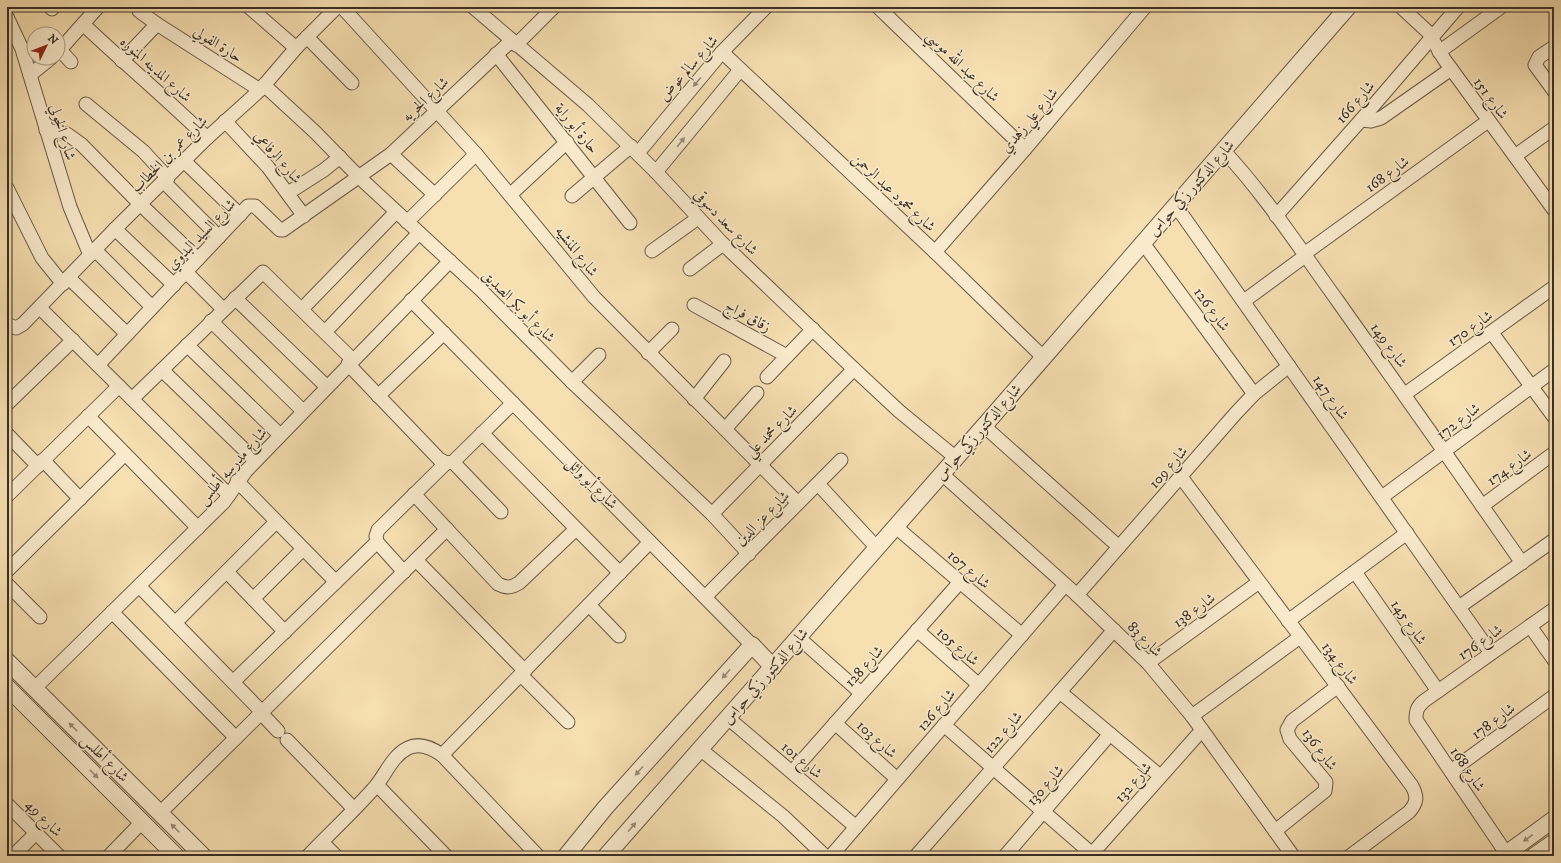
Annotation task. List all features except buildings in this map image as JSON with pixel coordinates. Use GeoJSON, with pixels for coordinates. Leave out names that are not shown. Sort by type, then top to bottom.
{"type":"FeatureCollection","features":[{"type":"Feature","properties":{"kind":"street"},"geometry":{"type":"LineString","coordinates":[[66,42],[98,7]]}},
{"type":"Feature","properties":{"kind":"street"},"geometry":{"type":"LineString","coordinates":[[249,7],[296,48]]}},
{"type":"Feature","properties":{"kind":"street","name":"شارع عمر بن الخطاب"},"geometry":{"type":"LineString","coordinates":[[7,324],[16,328],[24,324],[140,204],[207,138],[262,87],[296,48],[337,7]]}},
{"type":"Feature","properties":{"kind":"street","name":"شارع المنشيه"},"geometry":{"type":"LineString","coordinates":[[342,7],[476,154],[540,230],[575,276],[648,353],[798,503]]}},
{"type":"Feature","properties":{"kind":"street","name":"شارع سعد دسوقي"},"geometry":{"type":"LineString","coordinates":[[473,7],[588,105],[656,172],[723,244],[854,370],[899,411],[956,458]]}},
{"type":"Feature","properties":{"kind":"street","name":"شارع الحريه"},"geometry":{"type":"LineString","coordinates":[[359,177],[391,154],[496,54],[514,43],[554,7]]}},
{"type":"Feature","properties":{"kind":"street","name":"شارع سالم عوض"},"geometry":{"type":"LineString","coordinates":[[572,196],[594,176],[634,150],[722,52],[766,7]]}},
{"type":"Feature","properties":{"kind":"street","name":"شارع عبد الله موسي"},"geometry":{"type":"LineString","coordinates":[[878,7],[1025,149]]}},
{"type":"Feature","properties":{"kind":"street","name":"شارع علي زهدي"},"geometry":{"type":"LineString","coordinates":[[935,252],[1025,149],[1145,7]]}},
{"type":"Feature","properties":{"kind":"street","name":"شارع الدكتور زكي حواس"},"geometry":{"type":"LineString","coordinates":[[606,856],[896,527],[1348,7]]}},
{"type":"Feature","properties":{"kind":"street","name":"شارع 151"},"geometry":{"type":"LineString","coordinates":[[1401,7],[1424,27],[1432,37],[1439,52],[1451,69],[1554,209]]}},
{"type":"Feature","properties":{"kind":"street","name":"شارع 166"},"geometry":{"type":"LineString","coordinates":[[1276,216],[1458,7]]}},
{"type":"Feature","properties":{"kind":"street"},"geometry":{"type":"LineString","coordinates":[[1439,52],[1501,7]]}},
{"type":"Feature","properties":{"kind":"street","name":"حارة الفولي"},"geometry":{"type":"LineString","coordinates":[[139,11],[157,24],[262,87]]}},
{"type":"Feature","properties":{"kind":"street","name":"شارع الخولي"},"geometry":{"type":"LineString","coordinates":[[7,17],[22,49],[70,207],[92,253]]}},
{"type":"Feature","properties":{"kind":"street","name":"شارع المدينه المنوره"},"geometry":{"type":"LineString","coordinates":[[83,24],[122,61],[174,105],[207,138]]}},
{"type":"Feature","properties":{"kind":"street"},"geometry":{"type":"LineString","coordinates":[[122,61],[157,24]]}},
{"type":"Feature","properties":{"kind":"street"},"geometry":{"type":"LineString","coordinates":[[307,37],[352,83]]}},
{"type":"Feature","properties":{"kind":"street"},"geometry":{"type":"LineString","coordinates":[[1554,47],[1539,57],[1535,64],[1554,91]]}},
{"type":"Feature","properties":{"kind":"street","name":"شارع محمود عبد الرحمن"},"geometry":{"type":"LineString","coordinates":[[722,52],[935,252],[1043,357]]}},
{"type":"Feature","properties":{"kind":"street","name":"حارة أبو راية"},"geometry":{"type":"LineString","coordinates":[[496,54],[630,223]]}},
{"type":"Feature","properties":{"kind":"street"},"geometry":{"type":"LineString","coordinates":[[66,59],[71,62]]}},
{"type":"Feature","properties":{"kind":"street"},"geometry":{"type":"LineString","coordinates":[[30,75],[41,66]]}},
{"type":"Feature","properties":{"kind":"street"},"geometry":{"type":"LineString","coordinates":[[1361,120],[1371,121],[1381,118],[1451,69]]}},
{"type":"Feature","properties":{"kind":"street"},"geometry":{"type":"LineString","coordinates":[[656,172],[740,70]]}},
{"type":"Feature","properties":{"kind":"street","name":"شارع أبو بكر الصديق"},"geometry":{"type":"LineString","coordinates":[[262,87],[340,157],[418,233],[450,261],[572,382],[712,514],[749,554]]}},
{"type":"Feature","properties":{"kind":"street"},"geometry":{"type":"LineString","coordinates":[[86,104],[143,152],[166,180],[219,237]]}},
{"type":"Feature","properties":{"kind":"street","name":"شارع 168"},"geometry":{"type":"LineString","coordinates":[[1244,301],[1488,120]]}},
{"type":"Feature","properties":{"kind":"street","name":"شارع الرفاعي"},"geometry":{"type":"LineString","coordinates":[[225,121],[268,167],[304,216]]}},
{"type":"Feature","properties":{"kind":"street"},"geometry":{"type":"LineString","coordinates":[[1514,156],[1554,128]]}},
{"type":"Feature","properties":{"kind":"street"},"geometry":{"type":"LineString","coordinates":[[46,130],[61,132],[73,137],[198,259]]}},
{"type":"Feature","properties":{"kind":"street"},"geometry":{"type":"LineString","coordinates":[[510,195],[567,142]]}},
{"type":"Feature","properties":{"kind":"street","name":"شارع 149"},"geometry":{"type":"LineString","coordinates":[[1223,150],[1246,176],[1276,216],[1405,394],[1522,563]]}},
{"type":"Feature","properties":{"kind":"street"},"geometry":{"type":"LineString","coordinates":[[391,154],[435,195]]}},
{"type":"Feature","properties":{"kind":"street"},"geometry":{"type":"LineString","coordinates":[[407,222],[476,154]]}},
{"type":"Feature","properties":{"kind":"street"},"geometry":{"type":"LineString","coordinates":[[288,193],[324,170],[340,157]]}},
{"type":"Feature","properties":{"kind":"street"},"geometry":{"type":"LineString","coordinates":[[184,161],[240,215]]}},
{"type":"Feature","properties":{"kind":"street","name":"شارع السيد البدوي"},"geometry":{"type":"LineString","coordinates":[[98,365],[248,206],[255,206],[281,230],[304,216],[359,177]]}},
{"type":"Feature","properties":{"kind":"street"},"geometry":{"type":"LineString","coordinates":[[7,188],[42,258],[127,334]]}},
{"type":"Feature","properties":{"kind":"street","name":"شارع 147"},"geometry":{"type":"LineString","coordinates":[[1176,206],[1491,653]]}},
{"type":"Feature","properties":{"kind":"street"},"geometry":{"type":"LineString","coordinates":[[302,309],[396,212]]}},
{"type":"Feature","properties":{"kind":"street"},"geometry":{"type":"LineString","coordinates":[[652,251],[698,218]]}},
{"type":"Feature","properties":{"kind":"street"},"geometry":{"type":"LineString","coordinates":[[115,229],[174,285]]}},
{"type":"Feature","properties":{"kind":"street"},"geometry":{"type":"LineString","coordinates":[[325,332],[418,233]]}},
{"type":"Feature","properties":{"kind":"street","name":"شارع 126"},"geometry":{"type":"LineString","coordinates":[[1144,243],[1254,394]]}},
{"type":"Feature","properties":{"kind":"street"},"geometry":{"type":"LineString","coordinates":[[690,268],[723,244]]}},
{"type":"Feature","properties":{"kind":"street"},"geometry":{"type":"LineString","coordinates":[[92,253],[152,307]]}},
{"type":"Feature","properties":{"kind":"street","name":"شارع مدرسه أطلس"},"geometry":{"type":"LineString","coordinates":[[35,688],[198,528],[229,495],[237,481],[255,460],[450,261]]}},
{"type":"Feature","properties":{"kind":"street"},"geometry":{"type":"LineString","coordinates":[[186,272],[223,309]]}},
{"type":"Feature","properties":{"kind":"street"},"geometry":{"type":"LineString","coordinates":[[132,399],[223,309],[263,272],[325,332],[378,396],[439,459],[449,462],[501,512]]}},
{"type":"Feature","properties":{"kind":"street","name":"شارع 170"},"geometry":{"type":"LineString","coordinates":[[1405,394],[1554,287]]}},
{"type":"Feature","properties":{"kind":"street"},"geometry":{"type":"LineString","coordinates":[[235,298],[327,387]]}},
{"type":"Feature","properties":{"kind":"street","name":"شارع أبو وائل"},"geometry":{"type":"LineString","coordinates":[[411,300],[773,667]]}},
{"type":"Feature","properties":{"kind":"street","name":"زقاق فراج"},"geometry":{"type":"LineString","coordinates":[[694,305],[787,356]]}},
{"type":"Feature","properties":{"kind":"street"},"geometry":{"type":"LineString","coordinates":[[40,308],[229,495]]}},
{"type":"Feature","properties":{"kind":"street"},"geometry":{"type":"LineString","coordinates":[[211,321],[303,411]]}},
{"type":"Feature","properties":{"kind":"street"},"geometry":{"type":"LineString","coordinates":[[648,353],[672,329]]}},
{"type":"Feature","properties":{"kind":"street"},"geometry":{"type":"LineString","coordinates":[[766,378],[813,329]]}},
{"type":"Feature","properties":{"kind":"street"},"geometry":{"type":"LineString","coordinates":[[378,396],[444,333]]}},
{"type":"Feature","properties":{"kind":"street"},"geometry":{"type":"LineString","coordinates":[[1492,333],[1530,387],[1554,417]]}},
{"type":"Feature","properties":{"kind":"street"},"geometry":{"type":"LineString","coordinates":[[7,404],[72,340]]}},
{"type":"Feature","properties":{"kind":"street"},"geometry":{"type":"LineString","coordinates":[[186,345],[280,435]]}},
{"type":"Feature","properties":{"kind":"street"},"geometry":{"type":"LineString","coordinates":[[572,382],[599,355]]}},
{"type":"Feature","properties":{"kind":"street"},"geometry":{"type":"LineString","coordinates":[[694,399],[724,361]]}},
{"type":"Feature","properties":{"kind":"street","name":"شارع 109"},"geometry":{"type":"LineString","coordinates":[[1077,595],[1254,394],[1289,366]]}},
{"type":"Feature","properties":{"kind":"street"},"geometry":{"type":"LineString","coordinates":[[162,370],[255,460]]}},
{"type":"Feature","properties":{"kind":"street","name":"شارع محمد علي"},"geometry":{"type":"LineString","coordinates":[[712,514],[854,370]]}},
{"type":"Feature","properties":{"kind":"street","name":"شارع 172"},"geometry":{"type":"LineString","coordinates":[[1382,497],[1554,370]]}},
{"type":"Feature","properties":{"kind":"street"},"geometry":{"type":"LineString","coordinates":[[7,496],[119,386]]}},
{"type":"Feature","properties":{"kind":"street"},"geometry":{"type":"LineString","coordinates":[[725,430],[757,393]]}},
{"type":"Feature","properties":{"kind":"street"},"geometry":{"type":"LineString","coordinates":[[404,572],[377,542],[376,536],[378,530],[414,494],[513,403]]}},
{"type":"Feature","properties":{"kind":"street"},"geometry":{"type":"LineString","coordinates":[[88,416],[198,528]]}},
{"type":"Feature","properties":{"kind":"street"},"geometry":{"type":"LineString","coordinates":[[984,426],[1119,547]]}},
{"type":"Feature","properties":{"kind":"street"},"geometry":{"type":"LineString","coordinates":[[482,433],[620,573]]}},
{"type":"Feature","properties":{"kind":"street"},"geometry":{"type":"LineString","coordinates":[[7,434],[80,498]]}},
{"type":"Feature","properties":{"kind":"street","name":"شارع 174"},"geometry":{"type":"LineString","coordinates":[[1482,506],[1554,453]]}},
{"type":"Feature","properties":{"kind":"street"},"geometry":{"type":"LineString","coordinates":[[7,571],[125,454]]}},
{"type":"Feature","properties":{"kind":"street","name":"شارع عز الدين"},"geometry":{"type":"LineString","coordinates":[[705,597],[841,460]]}},
{"type":"Feature","properties":{"kind":"street","name":"شارع 83"},"geometry":{"type":"LineString","coordinates":[[942,474],[1077,595],[1148,663],[1192,716],[1292,856]]}},
{"type":"Feature","properties":{"kind":"street","name":"شارع 134"},"geometry":{"type":"LineString","coordinates":[[1181,477],[1338,686],[1412,786],[1417,795],[1416,804],[1409,812],[1350,856]]}},
{"type":"Feature","properties":{"kind":"street"},"geometry":{"type":"LineString","coordinates":[[237,481],[336,582]]}},
{"type":"Feature","properties":{"kind":"street"},"geometry":{"type":"LineString","coordinates":[[818,484],[877,548]]}},
{"type":"Feature","properties":{"kind":"street"},"geometry":{"type":"LineString","coordinates":[[414,494],[498,584],[505,587],[512,587],[519,583],[576,529]]}},
{"type":"Feature","properties":{"kind":"street"},"geometry":{"type":"LineString","coordinates":[[175,623],[276,522]]}},
{"type":"Feature","properties":{"kind":"street","name":"شارع 107"},"geometry":{"type":"LineString","coordinates":[[896,527],[1022,636]]}},
{"type":"Feature","properties":{"kind":"street"},"geometry":{"type":"LineString","coordinates":[[160,813],[447,529]]}},
{"type":"Feature","properties":{"kind":"street"},"geometry":{"type":"LineString","coordinates":[[1288,620],[1407,534]]}},
{"type":"Feature","properties":{"kind":"street"},"geometry":{"type":"LineString","coordinates":[[1459,607],[1554,540]]}},
{"type":"Feature","properties":{"kind":"street"},"geometry":{"type":"LineString","coordinates":[[233,682],[377,542]]}},
{"type":"Feature","properties":{"kind":"street"},"geometry":{"type":"LineString","coordinates":[[442,755],[650,542]]}},
{"type":"Feature","properties":{"kind":"street"},"geometry":{"type":"LineString","coordinates":[[253,599],[303,549]]}},
{"type":"Feature","properties":{"kind":"street"},"geometry":{"type":"LineString","coordinates":[[416,560],[568,722]]}},
{"type":"Feature","properties":{"kind":"street"},"geometry":{"type":"LineString","coordinates":[[227,572],[285,632]]}},
{"type":"Feature","properties":{"kind":"street","name":"شارع 145"},"geometry":{"type":"LineString","coordinates":[[1354,572],[1438,691]]}},
{"type":"Feature","properties":{"kind":"street","name":"شارع 128"},"geometry":{"type":"LineString","coordinates":[[792,772],[960,582]]}},
{"type":"Feature","properties":{"kind":"street","name":"شارع 138"},"geometry":{"type":"LineString","coordinates":[[1148,663],[1260,582]]}},
{"type":"Feature","properties":{"kind":"street"},"geometry":{"type":"LineString","coordinates":[[7,584],[40,617]]}},
{"type":"Feature","properties":{"kind":"street","name":"شارع 126"},"geometry":{"type":"LineString","coordinates":[[831,856],[1066,585]]}},
{"type":"Feature","properties":{"kind":"street"},"geometry":{"type":"LineString","coordinates":[[139,586],[354,809]]}},
{"type":"Feature","properties":{"kind":"street"},"geometry":{"type":"LineString","coordinates":[[589,605],[619,636]]}},
{"type":"Feature","properties":{"kind":"street","name":"شارع 176"},"geometry":{"type":"LineString","coordinates":[[1424,701],[1554,609]]}},
{"type":"Feature","properties":{"kind":"street"},"geometry":{"type":"LineString","coordinates":[[112,612],[236,738]]}},
{"type":"Feature","properties":{"kind":"street"},"geometry":{"type":"LineString","coordinates":[[1530,626],[1554,660]]}},
{"type":"Feature","properties":{"kind":"street","name":"شارع 105"},"geometry":{"type":"LineString","coordinates":[[917,630],[979,685]]}},
{"type":"Feature","properties":{"kind":"street","name":"شارع 122"},"geometry":{"type":"LineString","coordinates":[[916,856],[1114,630]]}},
{"type":"Feature","properties":{"kind":"street"},"geometry":{"type":"LineString","coordinates":[[1192,716],[1300,636]]}},
{"type":"Feature","properties":{"kind":"street"},"geometry":{"type":"LineString","coordinates":[[798,637],[861,693]]}},
{"type":"Feature","properties":{"kind":"street","name":"شارع الدكتور زكي حواس"},"geometry":{"type":"LineString","coordinates":[[566,856],[605,808],[752,645]]}},
{"type":"Feature","properties":{"kind":"street","name":"شارع أطلس"},"geometry":{"type":"LineString","coordinates":[[7,661],[203,856]]}},
{"type":"Feature","properties":{"kind":"street","name":"شارع 136"},"geometry":{"type":"LineString","coordinates":[[1275,831],[1325,792],[1326,782],[1290,739],[1287,730],[1292,721],[1338,686]]}},
{"type":"Feature","properties":{"kind":"street","name":"شارع أطلس"},"geometry":{"type":"LineString","coordinates":[[7,687],[176,856]]}},
{"type":"Feature","properties":{"kind":"street"},"geometry":{"type":"LineString","coordinates":[[1060,692],[1160,776]]}},
{"type":"Feature","properties":{"kind":"street","name":"شارع 178"},"geometry":{"type":"LineString","coordinates":[[1451,772],[1554,696]]}},
{"type":"Feature","properties":{"kind":"street","name":"شارع 168"},"geometry":{"type":"LineString","coordinates":[[1424,701],[1418,706],[1416,720],[1505,855]]}},
{"type":"Feature","properties":{"kind":"street","name":"شارع 101"},"geometry":{"type":"LineString","coordinates":[[728,718],[856,827]]}},
{"type":"Feature","properties":{"kind":"street","name":"شارع 103"},"geometry":{"type":"LineString","coordinates":[[835,723],[897,779]]}},
{"type":"Feature","properties":{"kind":"street"},"geometry":{"type":"LineString","coordinates":[[944,725],[1091,855]]}},
{"type":"Feature","properties":{"kind":"street","name":"شارع 132"},"geometry":{"type":"LineString","coordinates":[[1091,855],[1202,730]]}},
{"type":"Feature","properties":{"kind":"street","name":"شارع 130"},"geometry":{"type":"LineString","coordinates":[[1005,856],[1110,734]]}},
{"type":"Feature","properties":{"kind":"street"},"geometry":{"type":"LineString","coordinates":[[308,856],[377,785],[400,752],[410,747],[421,745],[433,748],[442,755],[538,856]]}},
{"type":"Feature","properties":{"kind":"street"},"geometry":{"type":"LineString","coordinates":[[700,749],[783,816],[825,856]]}},
{"type":"Feature","properties":{"kind":"street"},"geometry":{"type":"LineString","coordinates":[[377,785],[446,856]]}},
{"type":"Feature","properties":{"kind":"street"},"geometry":{"type":"LineString","coordinates":[[123,803],[136,790]]}},
{"type":"Feature","properties":{"kind":"street","name":"شارع 49"},"geometry":{"type":"LineString","coordinates":[[7,804],[59,856]]}},
{"type":"Feature","properties":{"kind":"street"},"geometry":{"type":"LineString","coordinates":[[109,856],[142,822]]}},
{"type":"Feature","properties":{"kind":"street"},"geometry":{"type":"LineString","coordinates":[[1505,855],[1552,825]]}},
{"type":"Feature","properties":{"kind":"street"},"geometry":{"type":"LineString","coordinates":[[13,856],[36,833]]}},
{"type":"Feature","properties":{"kind":"street"},"geometry":{"type":"LineString","coordinates":[[322,842],[336,856]]}},
{"type":"Feature","properties":{"kind":"street"},"geometry":{"type":"LineString","coordinates":[[1534,856],[1554,842]]}}]}
